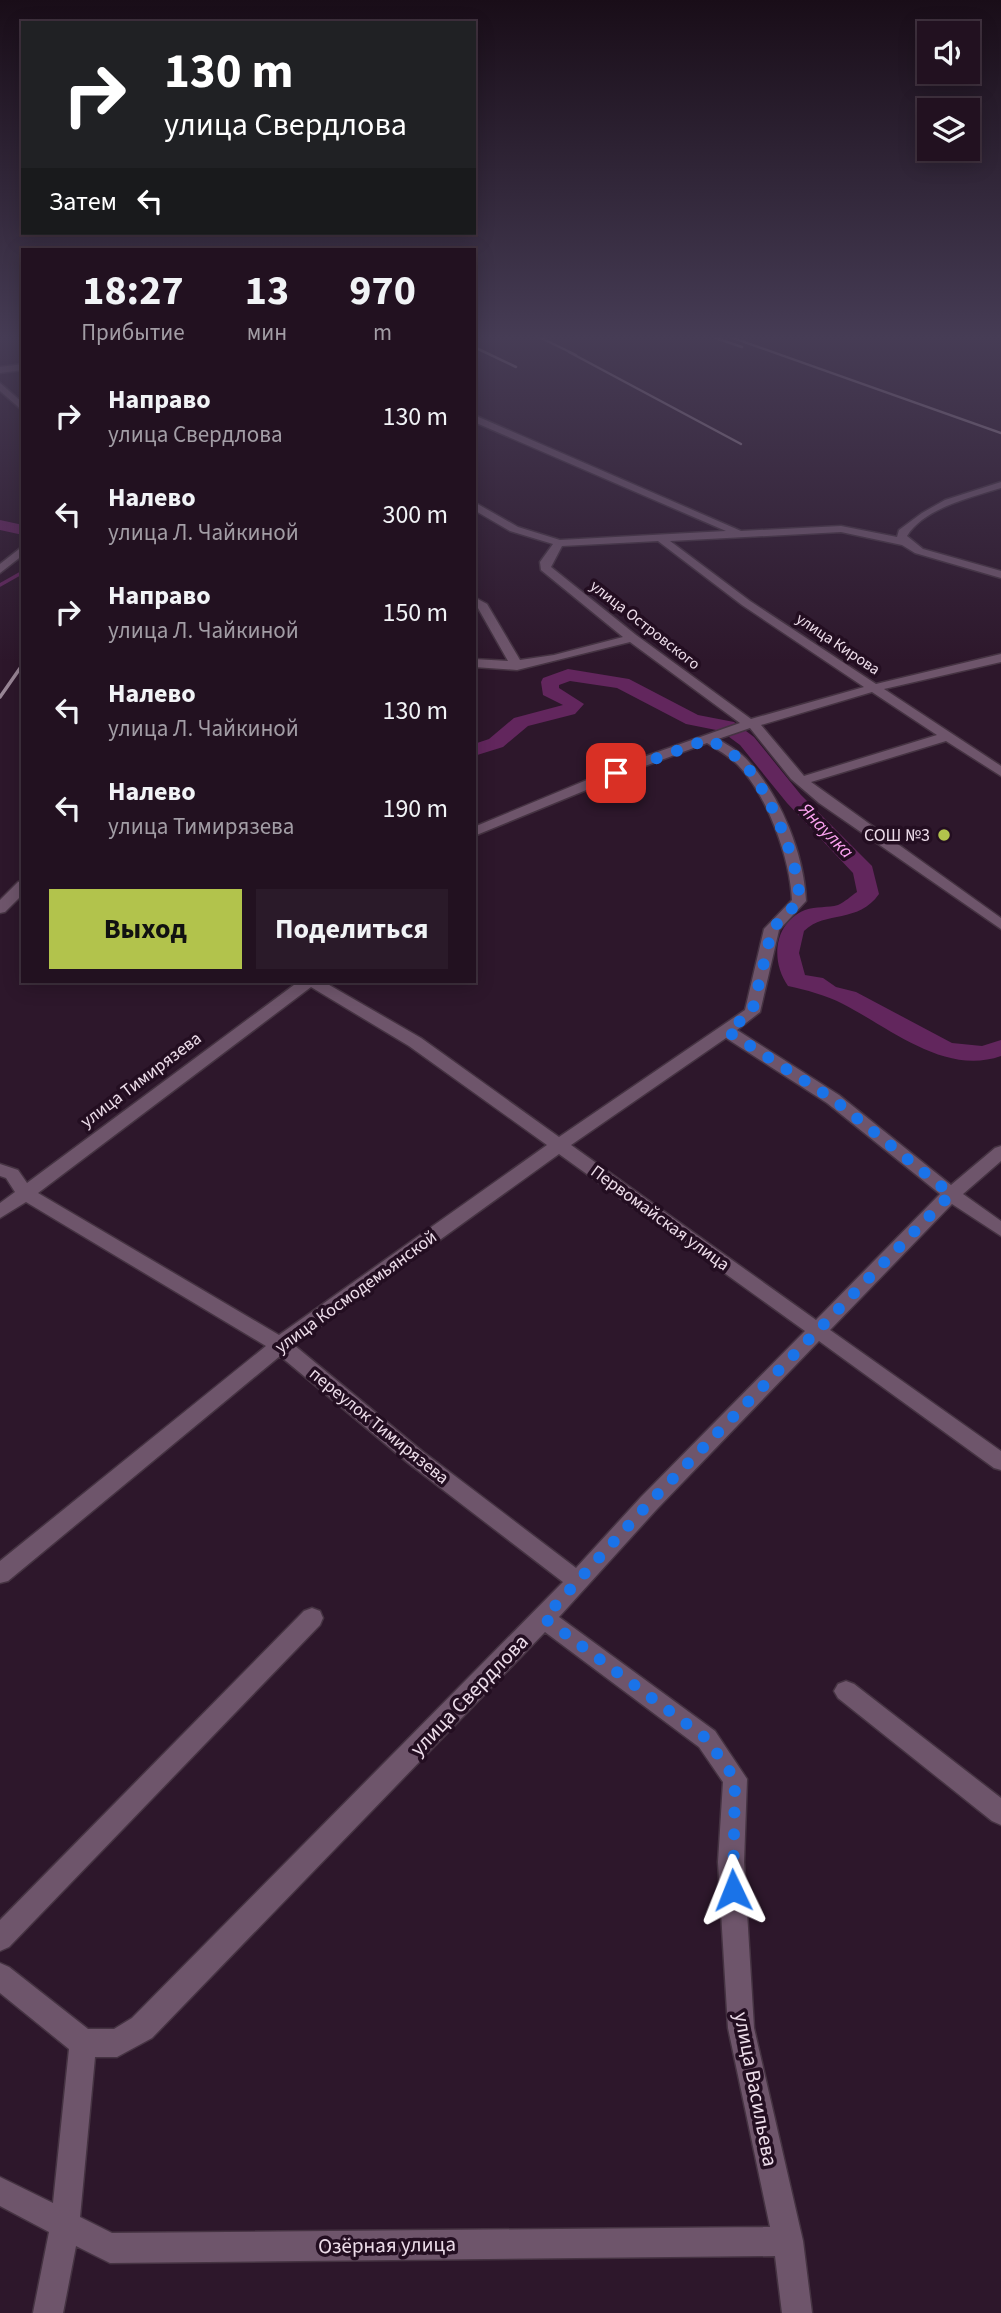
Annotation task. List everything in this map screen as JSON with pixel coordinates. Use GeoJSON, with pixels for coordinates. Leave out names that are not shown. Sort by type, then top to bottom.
{"type":"FeatureCollection","features":[{"type":"Feature","properties":{"kind":"street"},"geometry":{"type":"LineString","coordinates":[[536,446],[744,535]]}},
{"type":"Feature","properties":{"kind":"street"},"geometry":{"type":"LineString","coordinates":[[905,542],[903,532],[926,512],[946,501],[1001,485]]}},
{"type":"Feature","properties":{"kind":"street"},"geometry":{"type":"LineString","coordinates":[[476,506],[514,529],[559,543],[841,529],[905,542],[919,551],[1001,575]]}},
{"type":"Feature","properties":{"kind":"street"},"geometry":{"type":"LineString","coordinates":[[476,517],[488,514]]}},
{"type":"Feature","properties":{"kind":"street","name":"улица Кирова"},"geometry":{"type":"LineString","coordinates":[[660,538],[746,603],[808,641],[873,688],[1001,772]]}},
{"type":"Feature","properties":{"kind":"street","name":"улица Островского"},"geometry":{"type":"LineString","coordinates":[[559,543],[550,554],[545,568],[747,725],[796,776],[824,800],[1001,925]]}},
{"type":"Feature","properties":{"kind":"street"},"geometry":{"type":"LineString","coordinates":[[0,570],[21,551]]}},
{"type":"Feature","properties":{"kind":"street"},"geometry":{"type":"LineString","coordinates":[[476,601],[483,606],[517,666]]}},
{"type":"Feature","properties":{"kind":"street"},"geometry":{"type":"LineString","coordinates":[[476,663],[500,668],[517,666],[632,638]]}},
{"type":"Feature","properties":{"kind":"street"},"geometry":{"type":"LineString","coordinates":[[476,831],[640,763],[747,725],[873,688],[1001,658]]}},
{"type":"Feature","properties":{"kind":"street"},"geometry":{"type":"LineString","coordinates":[[803,780],[949,736]]}},
{"type":"Feature","properties":{"kind":"street","name":"улица Космодемьянской"},"geometry":{"type":"LineString","coordinates":[[0,1574],[281,1345],[560,1145],[752,1012],[772,929],[799,901],[800,886],[775,813],[753,774],[743,762],[713,738]]}},
{"type":"Feature","properties":{"kind":"street"},"geometry":{"type":"LineString","coordinates":[[0,909],[21,888]]}},
{"type":"Feature","properties":{"kind":"street","name":"улица Тимирязева"},"geometry":{"type":"LineString","coordinates":[[0,1212],[310,983]]}},
{"type":"Feature","properties":{"kind":"street","name":"Первомайская улица"},"geometry":{"type":"LineString","coordinates":[[313,983],[415,1042],[817,1333],[1001,1462]]}},
{"type":"Feature","properties":{"kind":"street"},"geometry":{"type":"LineString","coordinates":[[727,1031],[833,1099],[951,1194],[1001,1230]]}},
{"type":"Feature","properties":{"kind":"street","name":"улица Свердлова"},"geometry":{"type":"LineString","coordinates":[[83,2043],[117,2043],[142,2028],[544,1618],[576,1580],[951,1194],[1001,1152]]}},
{"type":"Feature","properties":{"kind":"street","name":"переулок Тимирязева"},"geometry":{"type":"LineString","coordinates":[[0,1170],[12,1174],[25,1193],[281,1345],[415,1457],[576,1580]]}},
{"type":"Feature","properties":{"kind":"street"},"geometry":{"type":"LineString","coordinates":[[0,1938],[312,1618]]}},
{"type":"Feature","properties":{"kind":"street","name":"улица Васильева"},"geometry":{"type":"LineString","coordinates":[[544,1618],[707,1739],[735,1779],[731,1862],[741,2028],[788,2241],[797,2313]]}},
{"type":"Feature","properties":{"kind":"street"},"geometry":{"type":"LineString","coordinates":[[846,1691],[1001,1813]]}},
{"type":"Feature","properties":{"kind":"street"},"geometry":{"type":"LineString","coordinates":[[0,1976],[83,2043],[65,2225],[48,2313]]}},
{"type":"Feature","properties":{"kind":"street","name":"Озёрная улица"},"geometry":{"type":"LineString","coordinates":[[0,2191],[110,2248],[788,2241]]}},
{"type":"Feature","properties":{"kind":"waterway","name":"Янаулка"},"geometry":{"type":"LineString","coordinates":[[0,525],[21,530]]}},
{"type":"Feature","properties":{"kind":"waterway"},"geometry":{"type":"LineString","coordinates":[[0,585],[21,573]]}},
{"type":"Feature","properties":{"kind":"waterway","name":"Янаулка"},"geometry":{"type":"LineString","coordinates":[[476,749],[496,743],[521,722],[568,710],[575,704],[550,691],[550,682],[568,675],[622,683],[693,720],[727,726],[747,741],[794,799],[864,871],[868,894],[845,910],[812,915],[795,928],[788,944],[788,953],[796,981],[815,983],[828,992],[848,997],[946,1050],[984,1054],[1001,1048]]}},
{"type":"Feature","properties":{"kind":"railway"},"geometry":{"type":"LineString","coordinates":[[0,697],[21,667]]}},
{"type":"Feature","properties":{"kind":"place","name":"СОШ №3"},"geometry":{"type":"Point","coordinates":[944,835]}},
{"type":"Feature","properties":{"kind":"route"},"geometry":{"type":"LineString","coordinates":[[616,773],[709,739],[743,762],[753,774],[775,813],[800,886],[799,901],[772,929],[754,993],[752,1012],[727,1031],[833,1099],[951,1194],[649,1503],[544,1618],[707,1739],[735,1779],[731,1862],[733,1890]]}}]}
